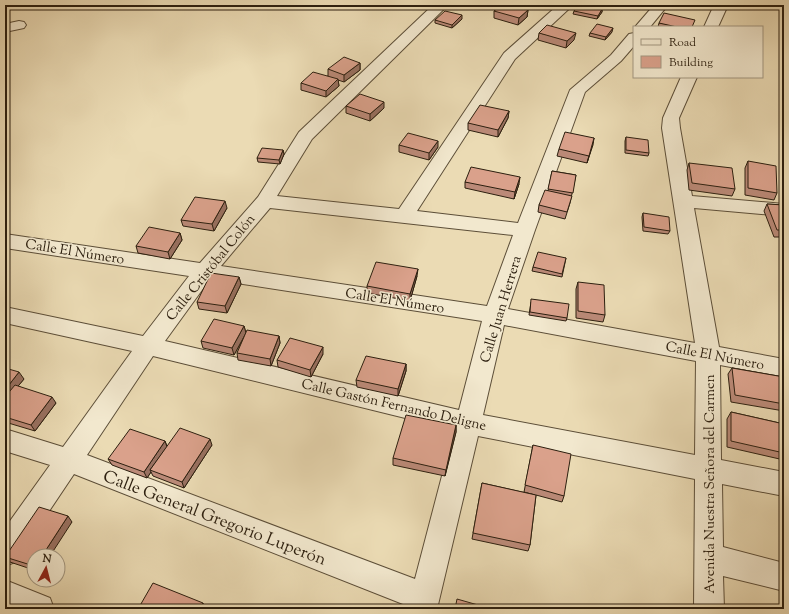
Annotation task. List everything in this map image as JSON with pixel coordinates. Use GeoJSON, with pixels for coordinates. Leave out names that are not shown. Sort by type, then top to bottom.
{"type":"FeatureCollection","features":[{"type":"Feature","properties":{"kind":"street","name":"Calle Cristóbal Colón"},"geometry":{"type":"LineString","coordinates":[[5,552],[148,346],[204,271],[265,201],[305,136],[441,5]]}},
{"type":"Feature","properties":{"kind":"street"},"geometry":{"type":"LineString","coordinates":[[404,217],[509,56],[566,5]]}},
{"type":"Feature","properties":{"kind":"street"},"geometry":{"type":"LineString","coordinates":[[643,26],[661,5]]}},
{"type":"Feature","properties":{"kind":"street"},"geometry":{"type":"LineString","coordinates":[[711,26],[721,5]]}},
{"type":"Feature","properties":{"kind":"street","name":"Calle Juan Herrera"},"geometry":{"type":"LineString","coordinates":[[423,603],[495,315],[525,230],[578,90],[616,58],[633,38]]}},
{"type":"Feature","properties":{"kind":"street","name":"Avenida Nuestra Señora del Carmen"},"geometry":{"type":"LineString","coordinates":[[689,78],[671,118],[670,128],[708,353],[709,609]]}},
{"type":"Feature","properties":{"kind":"street"},"geometry":{"type":"LineString","coordinates":[[682,200],[784,210]]}},
{"type":"Feature","properties":{"kind":"street"},"geometry":{"type":"LineString","coordinates":[[265,201],[525,230]]}},
{"type":"Feature","properties":{"kind":"street","name":"Calle El Número"},"geometry":{"type":"LineString","coordinates":[[5,241],[495,315],[784,368]]}},
{"type":"Feature","properties":{"kind":"street","name":"Calle Gastón Fernando Deligne"},"geometry":{"type":"LineString","coordinates":[[5,315],[148,346],[468,423],[784,484]]}},
{"type":"Feature","properties":{"kind":"street","name":"Calle General Gregorio Luperón"},"geometry":{"type":"LineString","coordinates":[[5,440],[69,460],[423,603]]}},
{"type":"Feature","properties":{"kind":"street"},"geometry":{"type":"LineString","coordinates":[[710,558],[784,578]]}},
{"type":"Feature","properties":{"kind":"street"},"geometry":{"type":"LineString","coordinates":[[5,595],[39,609]]}},
{"type":"Feature","properties":{"kind":"building"},"geometry":{"type":"Polygon","coordinates":[[[502,5],[509,5],[528,10],[519,18],[494,11],[502,5]]]}},
{"type":"Feature","properties":{"kind":"building"},"geometry":{"type":"Polygon","coordinates":[[[578,5],[602,9],[598,16],[574,11],[578,5]]]}},
{"type":"Feature","properties":{"kind":"building"},"geometry":{"type":"Polygon","coordinates":[[[445,11],[462,15],[452,25],[435,20],[445,11]]]}},
{"type":"Feature","properties":{"kind":"building"},"geometry":{"type":"Polygon","coordinates":[[[664,13],[695,20],[692,26],[672,26],[659,23],[664,13]]]}},
{"type":"Feature","properties":{"kind":"building"},"geometry":{"type":"Polygon","coordinates":[[[597,24],[613,28],[606,37],[590,33],[597,24]]]}},
{"type":"Feature","properties":{"kind":"building"},"geometry":{"type":"Polygon","coordinates":[[[547,25],[576,33],[567,41],[539,33],[547,25]]]}},
{"type":"Feature","properties":{"kind":"building"},"geometry":{"type":"Polygon","coordinates":[[[344,57],[360,63],[344,75],[328,69],[344,57]]]}},
{"type":"Feature","properties":{"kind":"building"},"geometry":{"type":"Polygon","coordinates":[[[313,72],[338,79],[326,91],[301,83],[313,72]]]}},
{"type":"Feature","properties":{"kind":"building"},"geometry":{"type":"Polygon","coordinates":[[[360,94],[384,102],[370,114],[346,106],[360,94]]]}},
{"type":"Feature","properties":{"kind":"building"},"geometry":{"type":"Polygon","coordinates":[[[480,105],[509,111],[498,130],[468,123],[480,105]]]}},
{"type":"Feature","properties":{"kind":"building"},"geometry":{"type":"Polygon","coordinates":[[[565,132],[594,138],[589,156],[559,149],[565,132]]]}},
{"type":"Feature","properties":{"kind":"building"},"geometry":{"type":"Polygon","coordinates":[[[408,133],[438,141],[429,153],[399,145],[408,133]]]}},
{"type":"Feature","properties":{"kind":"building"},"geometry":{"type":"Polygon","coordinates":[[[626,137],[648,140],[649,153],[626,150],[626,137]]]}},
{"type":"Feature","properties":{"kind":"building"},"geometry":{"type":"Polygon","coordinates":[[[262,148],[283,150],[279,160],[257,158],[262,148]]]}},
{"type":"Feature","properties":{"kind":"building"},"geometry":{"type":"Polygon","coordinates":[[[748,161],[776,166],[777,193],[748,188],[748,161]]]}},
{"type":"Feature","properties":{"kind":"building"},"geometry":{"type":"Polygon","coordinates":[[[689,163],[732,168],[735,189],[692,183],[689,163]]]}},
{"type":"Feature","properties":{"kind":"building"},"geometry":{"type":"Polygon","coordinates":[[[471,167],[520,177],[515,192],[465,182],[471,167]]]}},
{"type":"Feature","properties":{"kind":"building"},"geometry":{"type":"Polygon","coordinates":[[[552,171],[576,175],[573,193],[548,189],[552,171]]]}},
{"type":"Feature","properties":{"kind":"building"},"geometry":{"type":"Polygon","coordinates":[[[545,190],[572,196],[567,212],[539,205],[545,190]]]}},
{"type":"Feature","properties":{"kind":"building"},"geometry":{"type":"Polygon","coordinates":[[[195,197],[225,201],[212,224],[181,220],[195,197]]]}},
{"type":"Feature","properties":{"kind":"building"},"geometry":{"type":"Polygon","coordinates":[[[767,204],[784,205],[784,230],[777,230],[767,204]]]}},
{"type":"Feature","properties":{"kind":"building"},"geometry":{"type":"Polygon","coordinates":[[[643,213],[669,217],[670,231],[644,227],[643,213]]]}},
{"type":"Feature","properties":{"kind":"building"},"geometry":{"type":"Polygon","coordinates":[[[149,227],[180,233],[168,252],[136,246],[149,227]]]}},
{"type":"Feature","properties":{"kind":"building"},"geometry":{"type":"Polygon","coordinates":[[[538,252],[566,258],[562,274],[533,267],[538,252]]]}},
{"type":"Feature","properties":{"kind":"building"},"geometry":{"type":"Polygon","coordinates":[[[376,262],[418,269],[410,294],[367,286],[376,262]]]}},
{"type":"Feature","properties":{"kind":"building"},"geometry":{"type":"Polygon","coordinates":[[[211,273],[239,277],[225,306],[197,302],[211,273]]]}},
{"type":"Feature","properties":{"kind":"building"},"geometry":{"type":"Polygon","coordinates":[[[578,282],[604,285],[605,315],[578,311],[578,282]]]}},
{"type":"Feature","properties":{"kind":"building"},"geometry":{"type":"Polygon","coordinates":[[[531,299],[569,304],[567,318],[530,312],[531,299]]]}},
{"type":"Feature","properties":{"kind":"building"},"geometry":{"type":"Polygon","coordinates":[[[214,319],[244,326],[232,348],[201,341],[214,319]]]}},
{"type":"Feature","properties":{"kind":"building"},"geometry":{"type":"Polygon","coordinates":[[[247,330],[279,336],[270,359],[237,353],[247,330]]]}},
{"type":"Feature","properties":{"kind":"building"},"geometry":{"type":"Polygon","coordinates":[[[290,338],[323,347],[310,370],[277,360],[290,338]]]}},
{"type":"Feature","properties":{"kind":"building"},"geometry":{"type":"Polygon","coordinates":[[[366,356],[406,364],[398,389],[356,380],[366,356]]]}},
{"type":"Feature","properties":{"kind":"building"},"geometry":{"type":"Polygon","coordinates":[[[5,368],[19,372],[5,390],[5,368]]]}},
{"type":"Feature","properties":{"kind":"building"},"geometry":{"type":"Polygon","coordinates":[[[732,368],[784,377],[784,404],[735,395],[732,368]]]}},
{"type":"Feature","properties":{"kind":"building"},"geometry":{"type":"Polygon","coordinates":[[[15,385],[52,397],[31,425],[5,417],[5,397],[15,385]]]}},
{"type":"Feature","properties":{"kind":"building"},"geometry":{"type":"Polygon","coordinates":[[[731,412],[784,424],[784,453],[731,441],[731,412]]]}},
{"type":"Feature","properties":{"kind":"building"},"geometry":{"type":"Polygon","coordinates":[[[406,415],[456,425],[446,470],[393,458],[406,415]]]}},
{"type":"Feature","properties":{"kind":"building"},"geometry":{"type":"Polygon","coordinates":[[[180,428],[210,439],[182,482],[150,470],[180,428]]]}},
{"type":"Feature","properties":{"kind":"building"},"geometry":{"type":"Polygon","coordinates":[[[130,429],[165,441],[144,472],[108,459],[130,429]]]}},
{"type":"Feature","properties":{"kind":"building"},"geometry":{"type":"Polygon","coordinates":[[[533,445],[571,454],[564,496],[525,485],[533,445]]]}},
{"type":"Feature","properties":{"kind":"building"},"geometry":{"type":"Polygon","coordinates":[[[482,483],[536,495],[530,545],[473,533],[482,483]]]}},
{"type":"Feature","properties":{"kind":"building"},"geometry":{"type":"Polygon","coordinates":[[[39,507],[68,516],[47,548],[26,548],[26,564],[5,557],[39,507]]]}},
{"type":"Feature","properties":{"kind":"building"},"geometry":{"type":"Polygon","coordinates":[[[153,583],[203,603],[199,609],[138,609],[153,583]]]}},
{"type":"Feature","properties":{"kind":"building"},"geometry":{"type":"Polygon","coordinates":[[[457,599],[492,609],[455,609],[457,599]]]}}]}
